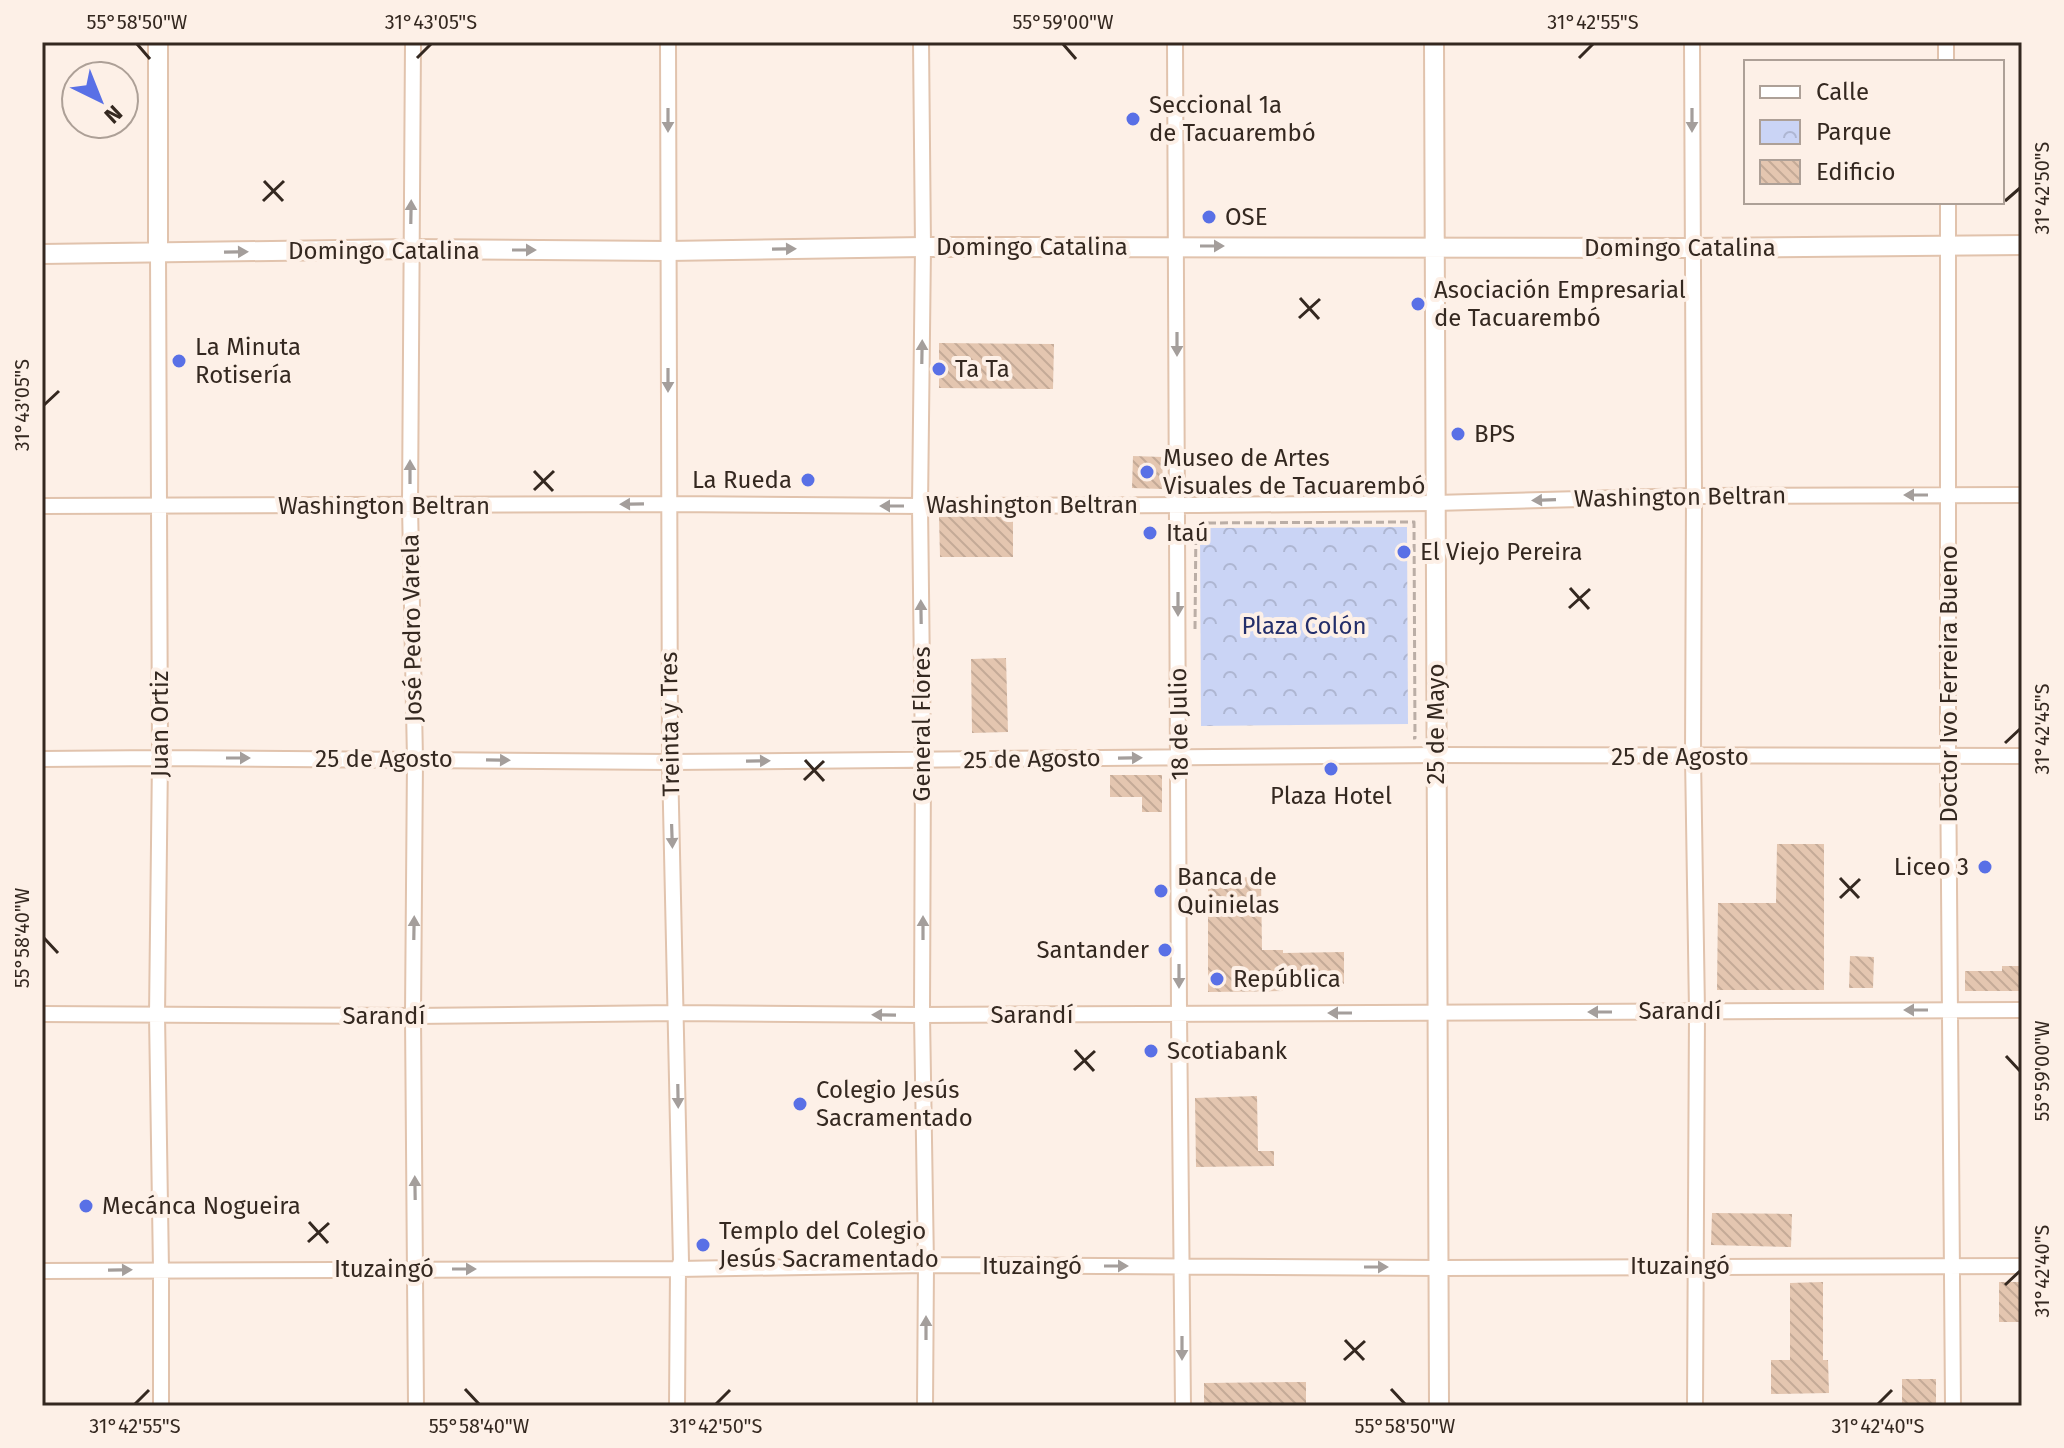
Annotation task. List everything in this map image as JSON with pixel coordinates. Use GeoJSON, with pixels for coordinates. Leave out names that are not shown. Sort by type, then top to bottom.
{"type":"FeatureCollection","features":[{"type":"Feature","properties":{"kind":"street","name":"Juan Ortiz"},"geometry":{"type":"LineString","coordinates":[[158,42],[160,758],[157,1015],[161,1406]]}},
{"type":"Feature","properties":{"kind":"street","name":"José Pedro Varela"},"geometry":{"type":"LineString","coordinates":[[413,42],[410,506],[415,759],[416,1406]]}},
{"type":"Feature","properties":{"kind":"street","name":"Treinta y Tres"},"geometry":{"type":"LineString","coordinates":[[668,42],[670,762],[681,1261],[678,1269],[677,1406]]}},
{"type":"Feature","properties":{"kind":"street","name":"General Flores"},"geometry":{"type":"LineString","coordinates":[[921,42],[925,1406]]}},
{"type":"Feature","properties":{"kind":"street","name":"18 de Julio"},"geometry":{"type":"LineString","coordinates":[[1175,42],[1183,1406]]}},
{"type":"Feature","properties":{"kind":"street","name":"25 de Mayo"},"geometry":{"type":"LineString","coordinates":[[1434,42],[1439,1406]]}},
{"type":"Feature","properties":{"kind":"street"},"geometry":{"type":"LineString","coordinates":[[1692,42],[1693,757],[1697,1011],[1695,1406]]}},
{"type":"Feature","properties":{"kind":"street","name":"Doctor Ivo Ferreira Bueno"},"geometry":{"type":"LineString","coordinates":[[1948,204],[1953,1406]]}},
{"type":"Feature","properties":{"kind":"street","name":"Domingo Catalina"},"geometry":{"type":"LineString","coordinates":[[42,254],[411,249],[668,251],[923,247],[1693,248],[2022,245]]}},
{"type":"Feature","properties":{"kind":"street","name":"Washington Beltran"},"geometry":{"type":"LineString","coordinates":[[42,506],[1177,505],[1435,503],[1694,496],[2022,495]]}},
{"type":"Feature","properties":{"kind":"street","name":"25 de Agosto"},"geometry":{"type":"LineString","coordinates":[[42,759],[670,762],[1437,755],[2022,756]]}},
{"type":"Feature","properties":{"kind":"street","name":"Sarandí"},"geometry":{"type":"LineString","coordinates":[[42,1014],[922,1015],[2022,1010]]}},
{"type":"Feature","properties":{"kind":"street","name":"Ituzaingó"},"geometry":{"type":"LineString","coordinates":[[42,1271],[926,1265],[1440,1268],[2022,1266]]}},
{"type":"Feature","properties":{"kind":"path"},"geometry":{"type":"LineString","coordinates":[[1195,641],[1196,523],[1414,522],[1415,738]]}},
{"type":"Feature","properties":{"kind":"green space","name":"Plaza Colón"},"geometry":{"type":"Polygon","coordinates":[[[1407,527],[1408,724],[1201,726],[1200,528],[1407,527]]]}},
{"type":"Feature","properties":{"kind":"building"},"geometry":{"type":"Polygon","coordinates":[[[939,343],[1054,344],[1053,389],[939,388],[939,343]]]}},
{"type":"Feature","properties":{"kind":"building","name":"Museo de Artes Visuales de Tacuarembó"},"geometry":{"type":"Polygon","coordinates":[[[1133,456],[1163,457],[1162,489],[1132,488],[1133,456]]]}},
{"type":"Feature","properties":{"kind":"building"},"geometry":{"type":"Polygon","coordinates":[[[1013,516],[1013,557],[940,557],[939,517],[1013,516]]]}},
{"type":"Feature","properties":{"kind":"building"},"geometry":{"type":"Polygon","coordinates":[[[1006,658],[1008,732],[972,733],[971,659],[1006,658]]]}},
{"type":"Feature","properties":{"kind":"building"},"geometry":{"type":"Polygon","coordinates":[[[1110,775],[1162,775],[1162,812],[1142,812],[1142,797],[1110,797],[1110,775]]]}},
{"type":"Feature","properties":{"kind":"building"},"geometry":{"type":"Polygon","coordinates":[[[1777,844],[1824,844],[1824,990],[1717,990],[1718,903],[1776,903],[1777,844]]]}},
{"type":"Feature","properties":{"kind":"building"},"geometry":{"type":"Polygon","coordinates":[[[1261,877],[1262,950],[1283,950],[1283,953],[1344,952],[1344,984],[1283,984],[1283,991],[1208,992],[1208,878],[1261,877]]]}},
{"type":"Feature","properties":{"kind":"building"},"geometry":{"type":"Polygon","coordinates":[[[1850,956],[1874,957],[1873,988],[1849,988],[1850,956]]]}},
{"type":"Feature","properties":{"kind":"building"},"geometry":{"type":"Polygon","coordinates":[[[2002,966],[2022,966],[2022,991],[1965,991],[1965,971],[2002,971],[2002,966]]]}},
{"type":"Feature","properties":{"kind":"building"},"geometry":{"type":"Polygon","coordinates":[[[1257,1096],[1258,1151],[1274,1151],[1274,1166],[1196,1167],[1195,1098],[1257,1096]]]}},
{"type":"Feature","properties":{"kind":"building"},"geometry":{"type":"Polygon","coordinates":[[[1712,1213],[1792,1214],[1791,1247],[1711,1245],[1712,1213]]]}},
{"type":"Feature","properties":{"kind":"building"},"geometry":{"type":"Polygon","coordinates":[[[1823,1282],[1823,1360],[1828,1360],[1829,1393],[1771,1394],[1771,1360],[1790,1360],[1790,1283],[1823,1282]]]}},
{"type":"Feature","properties":{"kind":"building"},"geometry":{"type":"Polygon","coordinates":[[[1999,1282],[2022,1282],[2022,1322],[1999,1322],[1999,1282]]]}},
{"type":"Feature","properties":{"kind":"building"},"geometry":{"type":"Polygon","coordinates":[[[1902,1379],[1936,1379],[1936,1406],[1902,1406],[1902,1379]]]}},
{"type":"Feature","properties":{"kind":"building"},"geometry":{"type":"Polygon","coordinates":[[[1306,1382],[1306,1406],[1204,1406],[1204,1383],[1306,1382]]]}},
{"type":"Feature","properties":{"kind":"place","name":"Seccional 1a de Tacuarembó"},"geometry":{"type":"Point","coordinates":[1133,119]}},
{"type":"Feature","properties":{"kind":"place","name":"OSE"},"geometry":{"type":"Point","coordinates":[1209,217]}},
{"type":"Feature","properties":{"kind":"place","name":"Asociación Empresarial de Tacuarembó"},"geometry":{"type":"Point","coordinates":[1418,304]}},
{"type":"Feature","properties":{"kind":"place","name":"La Minuta Rotisería"},"geometry":{"type":"Point","coordinates":[179,361]}},
{"type":"Feature","properties":{"kind":"place","name":"Ta Ta"},"geometry":{"type":"Point","coordinates":[939,369]}},
{"type":"Feature","properties":{"kind":"place","name":"BPS"},"geometry":{"type":"Point","coordinates":[1458,434]}},
{"type":"Feature","properties":{"kind":"place","name":"Museo de Artes Visuales de Tacuarembó"},"geometry":{"type":"Point","coordinates":[1147,472]}},
{"type":"Feature","properties":{"kind":"place","name":"La Rueda"},"geometry":{"type":"Point","coordinates":[808,480]}},
{"type":"Feature","properties":{"kind":"place","name":"Itaú"},"geometry":{"type":"Point","coordinates":[1150,533]}},
{"type":"Feature","properties":{"kind":"place","name":"El Viejo Pereira"},"geometry":{"type":"Point","coordinates":[1404,552]}},
{"type":"Feature","properties":{"kind":"place","name":"Plaza Hotel"},"geometry":{"type":"Point","coordinates":[1331,769]}},
{"type":"Feature","properties":{"kind":"place","name":"Liceo 3"},"geometry":{"type":"Point","coordinates":[1985,867]}},
{"type":"Feature","properties":{"kind":"place","name":"Banca de Quinielas"},"geometry":{"type":"Point","coordinates":[1161,891]}},
{"type":"Feature","properties":{"kind":"place","name":"Santander"},"geometry":{"type":"Point","coordinates":[1165,950]}},
{"type":"Feature","properties":{"kind":"place","name":"República"},"geometry":{"type":"Point","coordinates":[1217,979]}},
{"type":"Feature","properties":{"kind":"place","name":"Scotiabank"},"geometry":{"type":"Point","coordinates":[1151,1051]}},
{"type":"Feature","properties":{"kind":"place","name":"Colegio Jesús Sacramentado"},"geometry":{"type":"Point","coordinates":[800,1104]}},
{"type":"Feature","properties":{"kind":"place","name":"Mecánca Nogueira"},"geometry":{"type":"Point","coordinates":[86,1206]}},
{"type":"Feature","properties":{"kind":"place","name":"Templo del Colegio Jesús Sacramentado"},"geometry":{"type":"Point","coordinates":[703,1245]}}]}
